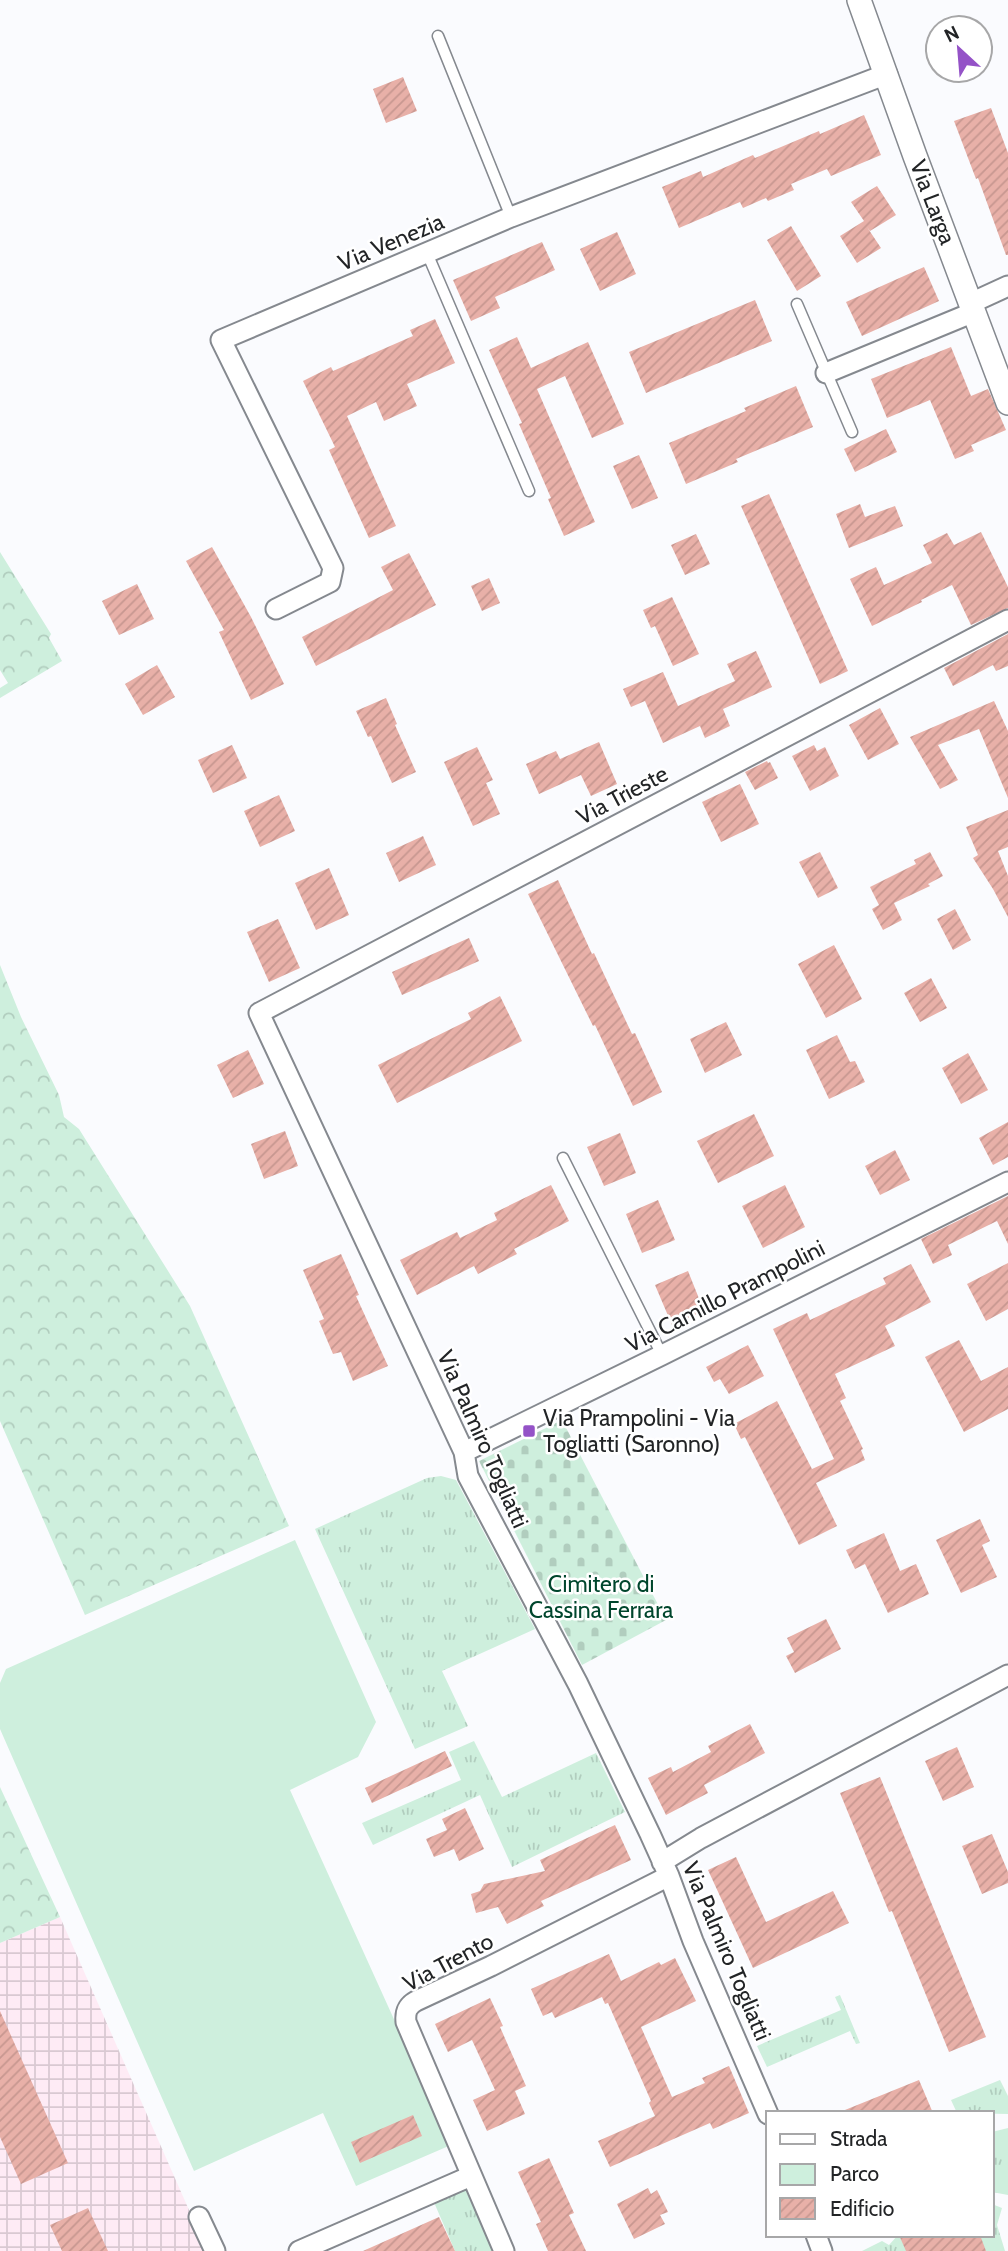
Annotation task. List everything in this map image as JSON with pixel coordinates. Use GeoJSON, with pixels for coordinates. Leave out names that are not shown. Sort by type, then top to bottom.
{"type":"FeatureCollection","features":[{"type":"Feature","properties":{"kind":"street","name":"Via Larga"},"geometry":{"type":"LineString","coordinates":[[859,0],[1008,403]]}},
{"type":"Feature","properties":{"kind":"street","name":"Via Venezia"},"geometry":{"type":"LineString","coordinates":[[276,608],[330,582],[333,568],[221,340],[511,217],[887,74]]}},
{"type":"Feature","properties":{"kind":"street"},"geometry":{"type":"LineString","coordinates":[[826,373],[973,308],[1008,286]]}},
{"type":"Feature","properties":{"kind":"street","name":"Via Trieste"},"geometry":{"type":"LineString","coordinates":[[259,1013],[1008,620]]}},
{"type":"Feature","properties":{"kind":"street","name":"Via Palmiro Togliatti"},"geometry":{"type":"LineString","coordinates":[[259,1013],[464,1452],[468,1476],[578,1684],[666,1869],[693,1941],[767,2111]]}},
{"type":"Feature","properties":{"kind":"street","name":"Via Camillo Prampolini"},"geometry":{"type":"LineString","coordinates":[[464,1452],[1008,1182]]}},
{"type":"Feature","properties":{"kind":"street","name":"Via Trento"},"geometry":{"type":"LineString","coordinates":[[505,2251],[406,2022],[408,2008],[416,2001],[491,1966],[666,1869],[701,1838],[1008,1675]]}},
{"type":"Feature","properties":{"kind":"street"},"geometry":{"type":"LineString","coordinates":[[299,2251],[471,2176]]}},
{"type":"Feature","properties":{"kind":"street"},"geometry":{"type":"LineString","coordinates":[[199,2217],[215,2251]]}},
{"type":"Feature","properties":{"kind":"lane"},"geometry":{"type":"LineString","coordinates":[[438,36],[511,217]]}},
{"type":"Feature","properties":{"kind":"lane"},"geometry":{"type":"LineString","coordinates":[[427,253],[529,491]]}},
{"type":"Feature","properties":{"kind":"lane"},"geometry":{"type":"LineString","coordinates":[[797,304],[852,432]]}},
{"type":"Feature","properties":{"kind":"lane"},"geometry":{"type":"LineString","coordinates":[[564,1158],[662,1355]]}},
{"type":"Feature","properties":{"kind":"shaded area"},"geometry":{"type":"Polygon","coordinates":[[[60,1917],[207,2251],[0,2251],[0,1943],[60,1917]]]}},
{"type":"Feature","properties":{"kind":"green space"},"geometry":{"type":"Polygon","coordinates":[[[0,552],[51,634],[49,638],[62,661],[0,698],[0,688],[8,683],[0,670],[0,552]]]}},
{"type":"Feature","properties":{"kind":"green space"},"geometry":{"type":"Polygon","coordinates":[[[0,965],[21,1017],[59,1095],[64,1117],[79,1129],[190,1306],[289,1526],[85,1615],[0,1421],[0,965]]]}},
{"type":"Feature","properties":{"kind":"green space","name":"Cimitero di Cassina Ferrara"},"geometry":{"type":"Polygon","coordinates":[[[562,1420],[666,1620],[582,1665],[479,1461],[562,1420]]]}},
{"type":"Feature","properties":{"kind":"green space"},"geometry":{"type":"Polygon","coordinates":[[[441,1476],[456,1480],[535,1629],[442,1671],[468,1726],[415,1749],[315,1529],[427,1478],[441,1476]]]}},
{"type":"Feature","properties":{"kind":"green space"},"geometry":{"type":"Polygon","coordinates":[[[295,1540],[376,1722],[358,1757],[290,1790],[451,2145],[356,2186],[323,2113],[194,2171],[0,1729],[0,1683],[6,1669],[295,1540]]]}},
{"type":"Feature","properties":{"kind":"green space"},"geometry":{"type":"Polygon","coordinates":[[[474,1741],[502,1797],[596,1753],[625,1812],[512,1867],[480,1795],[373,1845],[362,1823],[461,1780],[449,1752],[474,1741]]]}},
{"type":"Feature","properties":{"kind":"green space"},"geometry":{"type":"Polygon","coordinates":[[[0,1787],[60,1917],[0,1943],[0,1787]]]}},
{"type":"Feature","properties":{"kind":"green space"},"geometry":{"type":"Polygon","coordinates":[[[840,1995],[860,2043],[856,2044],[850,2031],[767,2067],[757,2046],[841,2010],[835,1997],[840,1995]]]}},
{"type":"Feature","properties":{"kind":"green space"},"geometry":{"type":"Polygon","coordinates":[[[1000,2080],[1008,2096],[1008,2114],[994,2114],[994,2111],[956,2111],[951,2100],[1000,2080]]]}},
{"type":"Feature","properties":{"kind":"green space"},"geometry":{"type":"Polygon","coordinates":[[[1008,2128],[1008,2195],[994,2192],[994,2132],[1008,2128]]]}},
{"type":"Feature","properties":{"kind":"green space"},"geometry":{"type":"Polygon","coordinates":[[[464,2186],[493,2251],[455,2251],[433,2200],[464,2186]]]}},
{"type":"Feature","properties":{"kind":"green space"},"geometry":{"type":"Polygon","coordinates":[[[994,2205],[1002,2208],[997,2225],[1005,2251],[862,2251],[882,2241],[889,2245],[896,2237],[994,2237],[994,2205]]]}},
{"type":"Feature","properties":{"kind":"building"},"geometry":{"type":"Polygon","coordinates":[[[403,77],[417,111],[386,123],[373,89],[403,77]]]}},
{"type":"Feature","properties":{"kind":"building"},"geometry":{"type":"Polygon","coordinates":[[[991,108],[1008,153],[1008,255],[954,121],[991,108]]]}},
{"type":"Feature","properties":{"kind":"building"},"geometry":{"type":"Polygon","coordinates":[[[864,115],[881,155],[831,176],[827,169],[791,184],[794,190],[768,201],[766,198],[743,208],[740,202],[679,228],[662,187],[701,171],[703,177],[753,155],[755,158],[864,115]]]}},
{"type":"Feature","properties":{"kind":"building"},"geometry":{"type":"Polygon","coordinates":[[[877,186],[896,215],[870,231],[867,227],[881,248],[857,263],[840,236],[864,221],[851,202],[877,186]]]}},
{"type":"Feature","properties":{"kind":"building"},"geometry":{"type":"Polygon","coordinates":[[[791,226],[821,276],[797,291],[767,240],[791,226]]]}},
{"type":"Feature","properties":{"kind":"building"},"geometry":{"type":"Polygon","coordinates":[[[617,232],[636,274],[600,291],[580,249],[617,232]]]}},
{"type":"Feature","properties":{"kind":"building"},"geometry":{"type":"Polygon","coordinates":[[[542,242],[555,270],[495,297],[500,308],[471,321],[453,280],[542,242]]]}},
{"type":"Feature","properties":{"kind":"building"},"geometry":{"type":"Polygon","coordinates":[[[924,267],[939,301],[862,336],[846,302],[924,267]]]}},
{"type":"Feature","properties":{"kind":"building"},"geometry":{"type":"Polygon","coordinates":[[[755,300],[772,341],[646,393],[629,352],[755,300]]]}},
{"type":"Feature","properties":{"kind":"building"},"geometry":{"type":"Polygon","coordinates":[[[435,319],[455,363],[407,384],[417,406],[384,421],[376,402],[347,416],[396,526],[369,538],[329,450],[335,447],[303,381],[331,367],[333,371],[413,336],[410,330],[435,319]]]}},
{"type":"Feature","properties":{"kind":"building"},"geometry":{"type":"Polygon","coordinates":[[[517,337],[531,368],[588,342],[624,424],[592,438],[565,376],[537,389],[595,522],[564,536],[548,499],[551,498],[519,424],[522,423],[489,350],[517,337]]]}},
{"type":"Feature","properties":{"kind":"building"},"geometry":{"type":"Polygon","coordinates":[[[951,347],[971,396],[988,389],[1006,430],[971,445],[974,451],[955,459],[930,400],[887,418],[871,379],[951,347]]]}},
{"type":"Feature","properties":{"kind":"building"},"geometry":{"type":"Polygon","coordinates":[[[796,386],[813,427],[736,459],[738,462],[686,484],[669,443],[746,411],[744,408],[796,386]]]}},
{"type":"Feature","properties":{"kind":"building"},"geometry":{"type":"Polygon","coordinates":[[[886,429],[897,452],[855,472],[844,449],[886,429]]]}},
{"type":"Feature","properties":{"kind":"building"},"geometry":{"type":"Polygon","coordinates":[[[639,455],[658,498],[632,509],[613,466],[639,455]]]}},
{"type":"Feature","properties":{"kind":"building"},"geometry":{"type":"Polygon","coordinates":[[[769,494],[848,671],[820,684],[741,506],[769,494]]]}},
{"type":"Feature","properties":{"kind":"building"},"geometry":{"type":"Polygon","coordinates":[[[860,504],[865,517],[895,506],[903,526],[849,548],[836,514],[860,504]]]}},
{"type":"Feature","properties":{"kind":"building"},"geometry":{"type":"Polygon","coordinates":[[[981,532],[1008,587],[1008,608],[971,625],[952,585],[872,626],[850,579],[876,567],[884,585],[932,563],[923,545],[947,533],[954,545],[981,532]]]}},
{"type":"Feature","properties":{"kind":"building"},"geometry":{"type":"Polygon","coordinates":[[[696,534],[710,564],[685,575],[671,545],[696,534]]]}},
{"type":"Feature","properties":{"kind":"building"},"geometry":{"type":"Polygon","coordinates":[[[212,547],[284,684],[251,700],[219,632],[224,630],[186,561],[212,547]]]}},
{"type":"Feature","properties":{"kind":"building"},"geometry":{"type":"Polygon","coordinates":[[[409,553],[436,605],[316,666],[302,637],[393,590],[381,567],[409,553]]]}},
{"type":"Feature","properties":{"kind":"building"},"geometry":{"type":"Polygon","coordinates":[[[489,578],[500,603],[482,611],[471,586],[489,578]]]}},
{"type":"Feature","properties":{"kind":"building"},"geometry":{"type":"Polygon","coordinates":[[[137,584],[154,619],[119,635],[102,601],[137,584]]]}},
{"type":"Feature","properties":{"kind":"building"},"geometry":{"type":"Polygon","coordinates":[[[672,597],[699,654],[673,666],[655,626],[651,628],[643,610],[672,597]]]}},
{"type":"Feature","properties":{"kind":"building"},"geometry":{"type":"Polygon","coordinates":[[[1008,634],[1008,666],[996,671],[993,665],[953,686],[944,668],[1008,634]]]}},
{"type":"Feature","properties":{"kind":"building"},"geometry":{"type":"Polygon","coordinates":[[[756,651],[772,687],[723,709],[730,726],[705,738],[700,726],[663,743],[645,701],[631,707],[623,689],[663,672],[678,706],[735,681],[727,664],[756,651]]]}},
{"type":"Feature","properties":{"kind":"building"},"geometry":{"type":"Polygon","coordinates":[[[157,665],[175,697],[143,715],[125,684],[157,665]]]}},
{"type":"Feature","properties":{"kind":"building"},"geometry":{"type":"Polygon","coordinates":[[[386,698],[416,772],[392,783],[371,736],[368,737],[356,711],[386,698]]]}},
{"type":"Feature","properties":{"kind":"building"},"geometry":{"type":"Polygon","coordinates":[[[994,701],[1008,731],[1008,798],[979,729],[938,745],[958,780],[940,789],[910,737],[994,701]]]}},
{"type":"Feature","properties":{"kind":"building"},"geometry":{"type":"Polygon","coordinates":[[[880,708],[899,744],[868,760],[849,725],[880,708]]]}},
{"type":"Feature","properties":{"kind":"building"},"geometry":{"type":"Polygon","coordinates":[[[599,742],[617,784],[591,796],[581,775],[539,794],[526,764],[556,751],[560,759],[599,742]]]}},
{"type":"Feature","properties":{"kind":"building"},"geometry":{"type":"Polygon","coordinates":[[[232,745],[247,778],[213,793],[198,760],[232,745]]]}},
{"type":"Feature","properties":{"kind":"building"},"geometry":{"type":"Polygon","coordinates":[[[814,745],[817,751],[825,747],[839,776],[810,791],[792,756],[814,745]]]}},
{"type":"Feature","properties":{"kind":"building"},"geometry":{"type":"Polygon","coordinates":[[[477,747],[493,780],[486,783],[500,814],[473,826],[444,762],[477,747]]]}},
{"type":"Feature","properties":{"kind":"building"},"geometry":{"type":"Polygon","coordinates":[[[767,761],[778,778],[755,790],[745,772],[767,761]]]}},
{"type":"Feature","properties":{"kind":"building"},"geometry":{"type":"Polygon","coordinates":[[[740,784],[759,824],[721,842],[702,802],[740,784]]]}},
{"type":"Feature","properties":{"kind":"building"},"geometry":{"type":"Polygon","coordinates":[[[279,795],[295,831],[260,847],[244,811],[279,795]]]}},
{"type":"Feature","properties":{"kind":"building"},"geometry":{"type":"Polygon","coordinates":[[[1008,810],[1008,847],[998,851],[1008,876],[1008,917],[973,858],[978,855],[966,827],[1008,810]]]}},
{"type":"Feature","properties":{"kind":"building"},"geometry":{"type":"Polygon","coordinates":[[[423,836],[436,865],[399,882],[386,853],[423,836]]]}},
{"type":"Feature","properties":{"kind":"building"},"geometry":{"type":"Polygon","coordinates":[[[820,852],[838,888],[818,898],[799,862],[820,852]]]}},
{"type":"Feature","properties":{"kind":"building"},"geometry":{"type":"Polygon","coordinates":[[[930,852],[943,876],[928,884],[930,886],[894,903],[902,920],[883,930],[872,909],[879,905],[870,887],[916,864],[914,860],[930,852]]]}},
{"type":"Feature","properties":{"kind":"building"},"geometry":{"type":"Polygon","coordinates":[[[329,868],[349,915],[316,930],[295,883],[329,868]]]}},
{"type":"Feature","properties":{"kind":"building"},"geometry":{"type":"Polygon","coordinates":[[[558,880],[662,1092],[633,1106],[528,894],[558,880]]]}},
{"type":"Feature","properties":{"kind":"building"},"geometry":{"type":"Polygon","coordinates":[[[955,909],[971,940],[953,950],[937,919],[955,909]]]}},
{"type":"Feature","properties":{"kind":"building"},"geometry":{"type":"Polygon","coordinates":[[[278,919],[300,968],[269,982],[247,932],[278,919]]]}},
{"type":"Feature","properties":{"kind":"building"},"geometry":{"type":"Polygon","coordinates":[[[469,938],[479,961],[402,995],[392,972],[469,938]]]}},
{"type":"Feature","properties":{"kind":"building"},"geometry":{"type":"Polygon","coordinates":[[[834,945],[862,999],[826,1018],[798,964],[834,945]]]}},
{"type":"Feature","properties":{"kind":"building"},"geometry":{"type":"Polygon","coordinates":[[[931,978],[947,1008],[920,1022],[904,993],[931,978]]]}},
{"type":"Feature","properties":{"kind":"building"},"geometry":{"type":"Polygon","coordinates":[[[500,996],[522,1041],[397,1103],[378,1065],[471,1019],[468,1013],[500,996]]]}},
{"type":"Feature","properties":{"kind":"building"},"geometry":{"type":"Polygon","coordinates":[[[726,1022],[742,1055],[705,1073],[690,1039],[726,1022]]]}},
{"type":"Feature","properties":{"kind":"building"},"geometry":{"type":"Polygon","coordinates":[[[837,1035],[850,1062],[855,1061],[865,1082],[829,1099],[806,1050],[837,1035]]]}},
{"type":"Feature","properties":{"kind":"building"},"geometry":{"type":"Polygon","coordinates":[[[248,1050],[264,1084],[233,1098],[217,1065],[248,1050]]]}},
{"type":"Feature","properties":{"kind":"building"},"geometry":{"type":"Polygon","coordinates":[[[968,1053],[988,1090],[961,1104],[942,1068],[968,1053]]]}},
{"type":"Feature","properties":{"kind":"building"},"geometry":{"type":"Polygon","coordinates":[[[754,1114],[774,1156],[718,1183],[697,1141],[754,1114]]]}},
{"type":"Feature","properties":{"kind":"building"},"geometry":{"type":"Polygon","coordinates":[[[1008,1122],[1008,1157],[993,1165],[979,1138],[1008,1122]]]}},
{"type":"Feature","properties":{"kind":"building"},"geometry":{"type":"Polygon","coordinates":[[[285,1131],[298,1166],[264,1179],[251,1144],[285,1131]]]}},
{"type":"Feature","properties":{"kind":"building"},"geometry":{"type":"Polygon","coordinates":[[[620,1133],[636,1173],[604,1186],[587,1147],[620,1133]]]}},
{"type":"Feature","properties":{"kind":"building"},"geometry":{"type":"Polygon","coordinates":[[[895,1150],[910,1180],[880,1195],[865,1166],[895,1150]]]}},
{"type":"Feature","properties":{"kind":"building"},"geometry":{"type":"Polygon","coordinates":[[[551,1185],[569,1221],[514,1249],[517,1254],[478,1274],[474,1266],[417,1295],[400,1260],[457,1232],[460,1238],[497,1220],[494,1213],[551,1185]]]}},
{"type":"Feature","properties":{"kind":"building"},"geometry":{"type":"Polygon","coordinates":[[[785,1185],[805,1227],[763,1248],[742,1206],[785,1185]]]}},
{"type":"Feature","properties":{"kind":"building"},"geometry":{"type":"Polygon","coordinates":[[[1008,1196],[1008,1244],[997,1221],[948,1245],[952,1255],[933,1264],[921,1239],[1008,1196]]]}},
{"type":"Feature","properties":{"kind":"building"},"geometry":{"type":"Polygon","coordinates":[[[658,1200],[675,1240],[642,1253],[626,1214],[658,1200]]]}},
{"type":"Feature","properties":{"kind":"building"},"geometry":{"type":"Polygon","coordinates":[[[341,1254],[359,1295],[356,1296],[388,1366],[353,1381],[341,1352],[333,1354],[319,1321],[324,1319],[303,1270],[341,1254]]]}},
{"type":"Feature","properties":{"kind":"building"},"geometry":{"type":"Polygon","coordinates":[[[1008,1263],[1008,1309],[986,1321],[967,1284],[1008,1263]]]}},
{"type":"Feature","properties":{"kind":"building"},"geometry":{"type":"Polygon","coordinates":[[[911,1264],[931,1302],[885,1326],[895,1346],[835,1374],[846,1398],[840,1401],[863,1449],[861,1450],[865,1460],[816,1483],[837,1526],[799,1545],[745,1437],[741,1439],[734,1424],[777,1401],[812,1469],[834,1459],[773,1329],[807,1313],[810,1320],[886,1284],[883,1278],[911,1264]]]}},
{"type":"Feature","properties":{"kind":"building"},"geometry":{"type":"Polygon","coordinates":[[[688,1271],[704,1311],[672,1325],[655,1285],[688,1271]]]}},
{"type":"Feature","properties":{"kind":"building"},"geometry":{"type":"Polygon","coordinates":[[[959,1340],[981,1381],[1008,1367],[1008,1409],[964,1432],[925,1357],[959,1340]]]}},
{"type":"Feature","properties":{"kind":"building"},"geometry":{"type":"Polygon","coordinates":[[[748,1345],[764,1376],[729,1394],[720,1379],[714,1382],[706,1367],[748,1345]]]}},
{"type":"Feature","properties":{"kind":"building"},"geometry":{"type":"Polygon","coordinates":[[[980,1519],[990,1541],[982,1545],[997,1577],[961,1593],[936,1540],[980,1519]]]}},
{"type":"Feature","properties":{"kind":"building"},"geometry":{"type":"Polygon","coordinates":[[[884,1533],[900,1571],[916,1564],[929,1594],[888,1613],[865,1564],[855,1569],[846,1550],[884,1533]]]}},
{"type":"Feature","properties":{"kind":"building"},"geometry":{"type":"Polygon","coordinates":[[[826,1619],[841,1649],[795,1673],[786,1656],[794,1652],[787,1638],[826,1619]]]}},
{"type":"Feature","properties":{"kind":"building"},"geometry":{"type":"Polygon","coordinates":[[[750,1724],[765,1753],[704,1785],[708,1793],[666,1815],[648,1778],[671,1767],[673,1772],[711,1752],[708,1746],[750,1724]]]}},
{"type":"Feature","properties":{"kind":"building"},"geometry":{"type":"Polygon","coordinates":[[[957,1747],[974,1787],[943,1801],[925,1761],[957,1747]]]}},
{"type":"Feature","properties":{"kind":"building"},"geometry":{"type":"Polygon","coordinates":[[[445,1751],[452,1766],[372,1803],[365,1788],[445,1751]]]}},
{"type":"Feature","properties":{"kind":"building"},"geometry":{"type":"Polygon","coordinates":[[[880,1777],[986,2037],[949,2052],[892,1911],[889,1912],[840,1793],[880,1777]]]}},
{"type":"Feature","properties":{"kind":"building"},"geometry":{"type":"Polygon","coordinates":[[[465,1808],[484,1849],[459,1861],[454,1849],[434,1857],[426,1839],[447,1830],[442,1819],[465,1808]]]}},
{"type":"Feature","properties":{"kind":"building"},"geometry":{"type":"Polygon","coordinates":[[[615,1825],[631,1860],[541,1901],[544,1906],[507,1924],[498,1907],[476,1913],[471,1894],[480,1891],[484,1884],[545,1871],[540,1860],[615,1825]]]}},
{"type":"Feature","properties":{"kind":"building"},"geometry":{"type":"Polygon","coordinates":[[[992,1834],[1008,1872],[1008,1883],[982,1894],[962,1846],[992,1834]]]}},
{"type":"Feature","properties":{"kind":"building"},"geometry":{"type":"Polygon","coordinates":[[[736,1857],[766,1922],[833,1891],[849,1923],[753,1968],[708,1870],[736,1857]]]}},
{"type":"Feature","properties":{"kind":"building"},"geometry":{"type":"Polygon","coordinates":[[[609,1954],[621,1981],[659,1962],[661,1965],[675,1958],[696,2001],[641,2027],[672,2097],[705,2083],[702,2078],[729,2066],[749,2113],[713,2129],[710,2123],[610,2167],[598,2141],[655,2116],[608,2003],[605,2004],[602,1997],[555,2018],[552,2012],[543,2016],[531,1989],[609,1954]]]}},
{"type":"Feature","properties":{"kind":"building"},"geometry":{"type":"Polygon","coordinates":[[[490,1998],[526,2086],[515,2091],[525,2114],[487,2131],[473,2100],[495,2090],[472,2040],[448,2052],[435,2024],[490,1998]]]}},
{"type":"Feature","properties":{"kind":"building"},"geometry":{"type":"Polygon","coordinates":[[[0,2011],[68,2163],[21,2184],[0,2137],[0,2011]]]}},
{"type":"Feature","properties":{"kind":"building"},"geometry":{"type":"Polygon","coordinates":[[[919,2080],[932,2111],[842,2111],[919,2080]]]}},
{"type":"Feature","properties":{"kind":"building"},"geometry":{"type":"Polygon","coordinates":[[[413,2115],[422,2136],[360,2163],[351,2142],[413,2115]]]}},
{"type":"Feature","properties":{"kind":"building"},"geometry":{"type":"Polygon","coordinates":[[[549,2158],[574,2213],[569,2215],[586,2251],[548,2251],[536,2224],[541,2222],[518,2172],[549,2158]]]}},
{"type":"Feature","properties":{"kind":"building"},"geometry":{"type":"Polygon","coordinates":[[[648,2188],[651,2194],[657,2190],[668,2212],[660,2215],[665,2224],[634,2239],[617,2204],[648,2188]]]}},
{"type":"Feature","properties":{"kind":"building"},"geometry":{"type":"Polygon","coordinates":[[[88,2208],[108,2251],[62,2251],[50,2225],[88,2208]]]}},
{"type":"Feature","properties":{"kind":"building"},"geometry":{"type":"Polygon","coordinates":[[[439,2217],[455,2251],[363,2251],[439,2217]]]}},
{"type":"Feature","properties":{"kind":"building"},"geometry":{"type":"Polygon","coordinates":[[[900,2237],[981,2237],[986,2251],[906,2251],[900,2237]]]}},
{"type":"Feature","properties":{"kind":"place","name":"Via Prampolini - Via Togliatti (Saronno)"},"geometry":{"type":"Point","coordinates":[529,1431]}}]}
